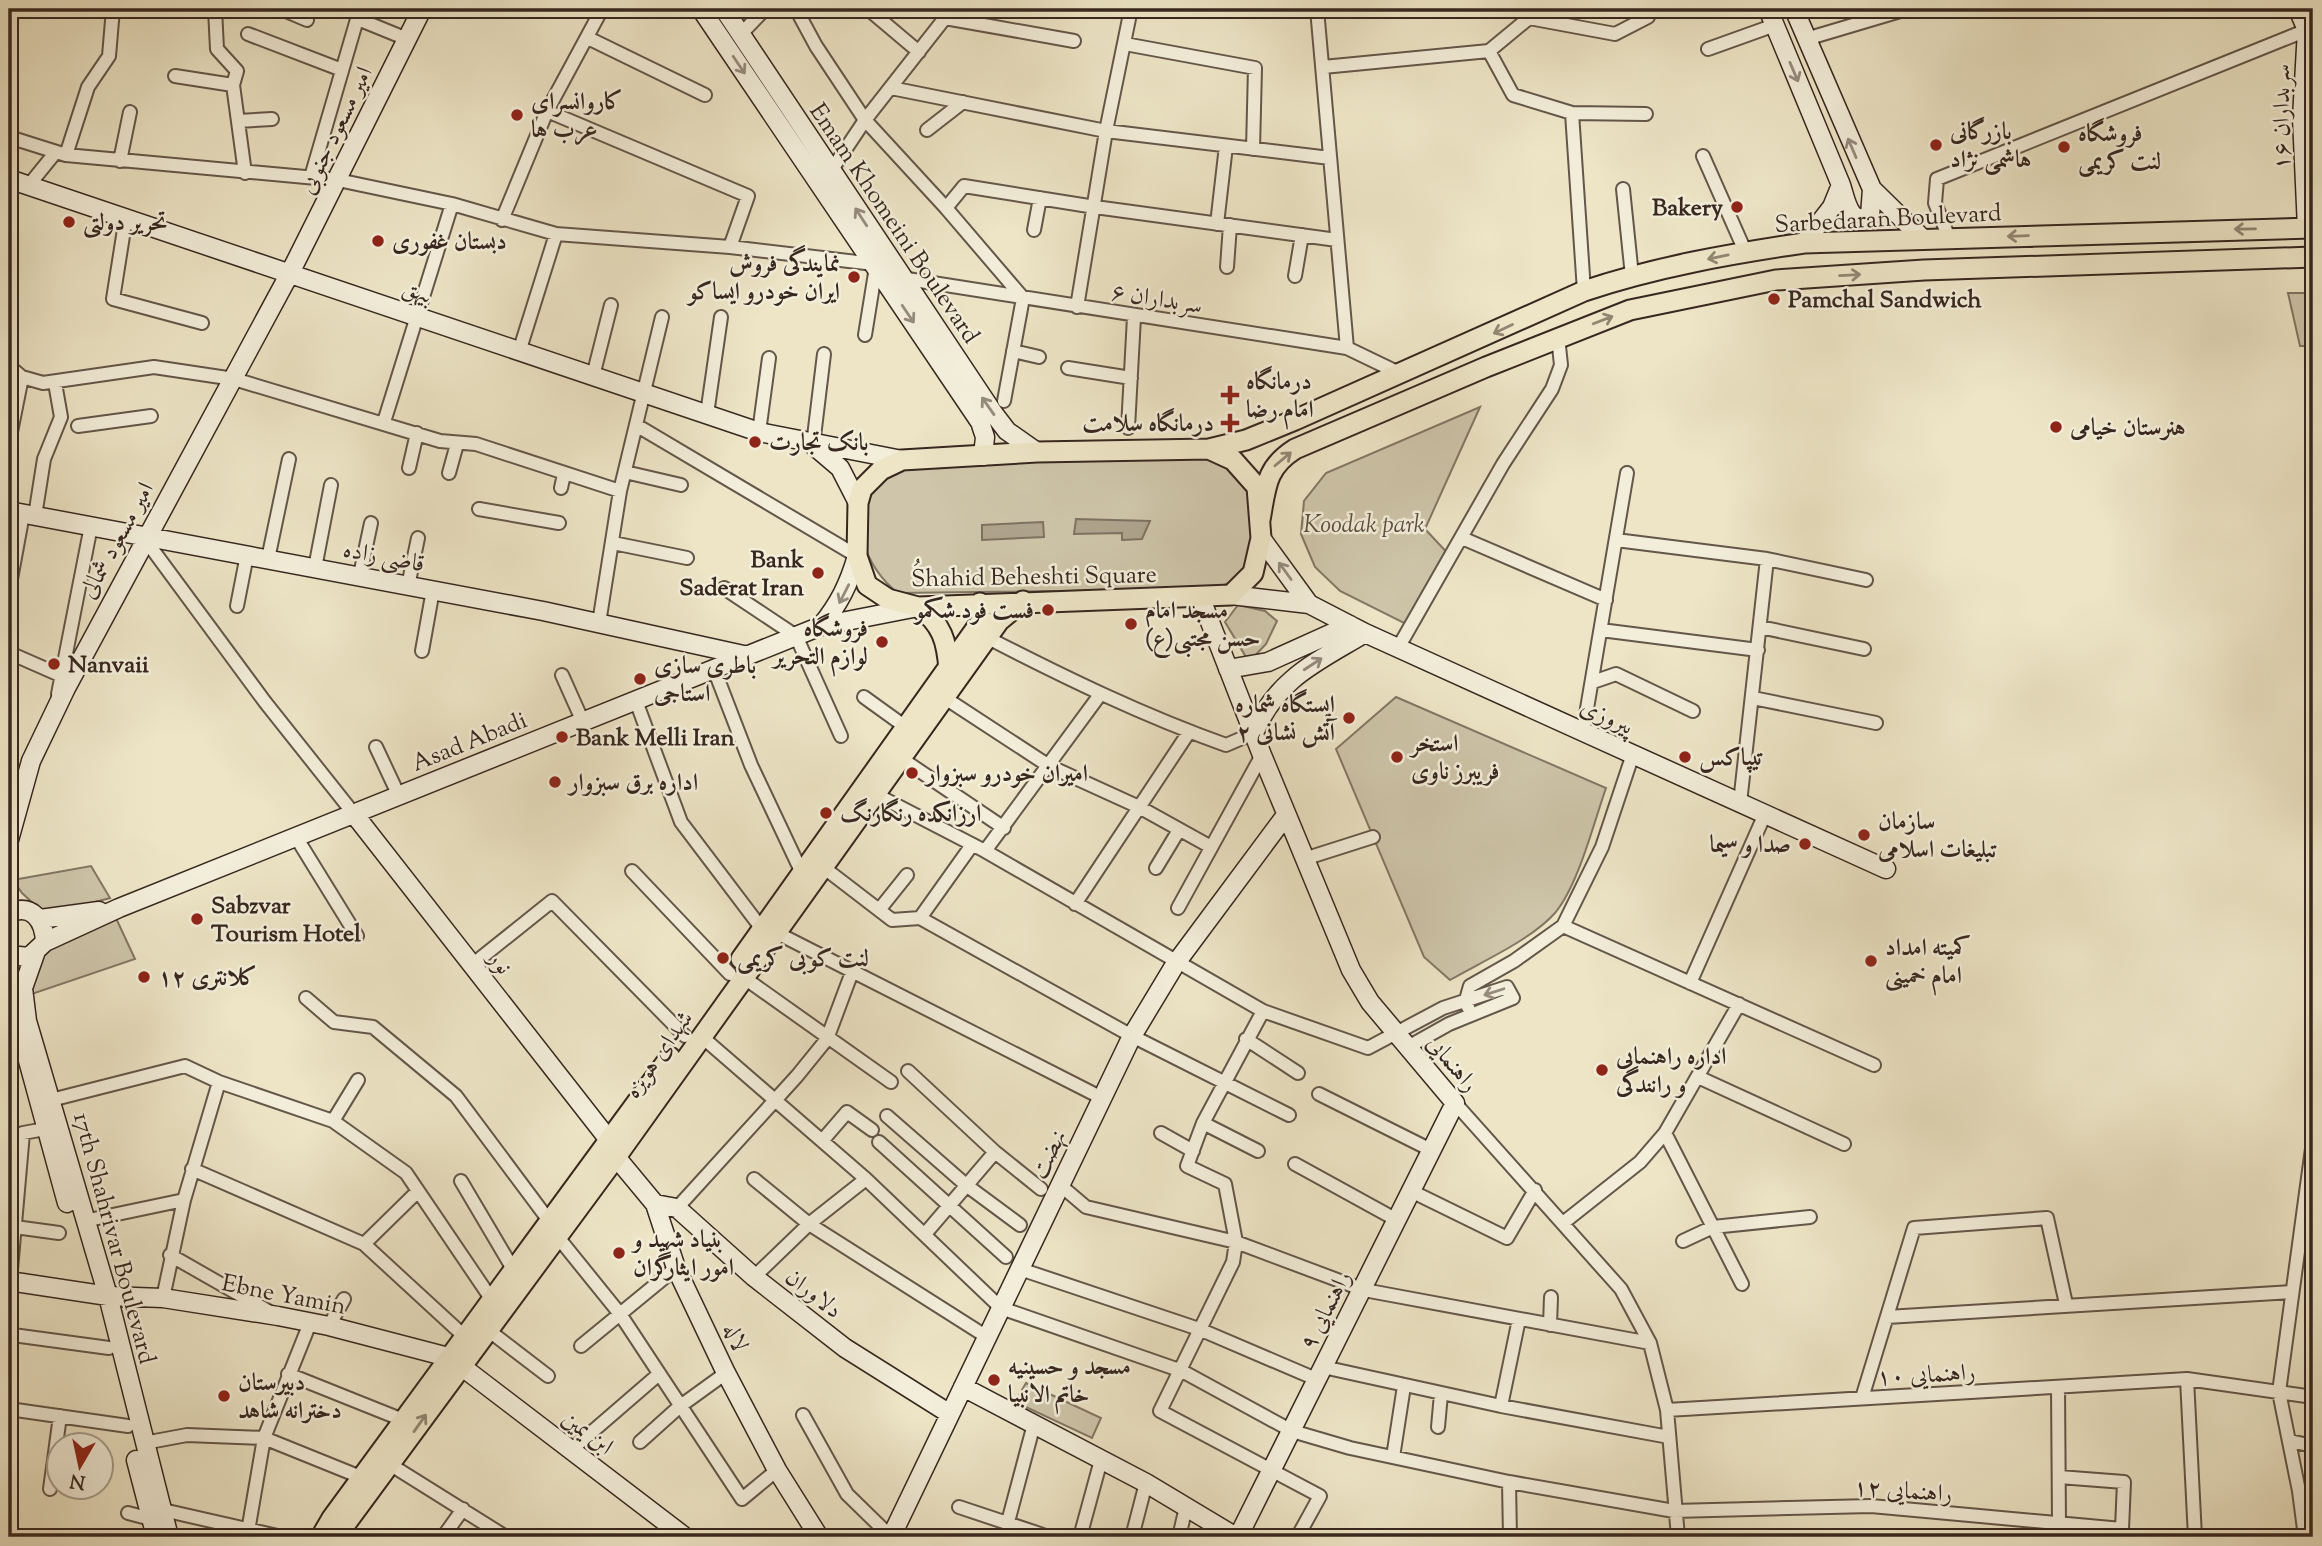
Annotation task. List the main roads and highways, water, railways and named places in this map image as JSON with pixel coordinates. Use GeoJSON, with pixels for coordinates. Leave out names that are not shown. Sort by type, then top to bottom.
{"type":"FeatureCollection","features":[{"type":"Feature","properties":{"kind":"main road","name":"Sarbedaran Boulevard"},"geometry":{"type":"LineString","coordinates":[[1209,449],[1247,440],[1475,342],[1584,291],[1632,276],[1745,251],[1804,243],[2127,231],[2310,228]]}},
{"type":"Feature","properties":{"kind":"main road"},"geometry":{"type":"LineString","coordinates":[[2127,231],[2128,262]]}},
{"type":"Feature","properties":{"kind":"main road"},"geometry":{"type":"LineString","coordinates":[[1261,529],[1268,477],[1278,460],[1295,449],[1486,366],[1630,310],[1776,280],[2128,262],[2313,257]]}},
{"type":"Feature","properties":{"kind":"main road"},"geometry":{"type":"LineString","coordinates":[[1475,342],[1486,366]]}},
{"type":"Feature","properties":{"kind":"main road"},"geometry":{"type":"LineString","coordinates":[[1209,449],[1233,460],[1257,487],[1261,529]]}},
{"type":"Feature","properties":{"kind":"main road","name":"ُShahid Beheshti Square"},"geometry":{"type":"LineString","coordinates":[[987,620],[888,599],[867,585],[857,556],[858,503],[862,489],[881,470],[902,460],[1037,452],[1209,449]]}},
{"type":"Feature","properties":{"kind":"main road","name":"ُShahid Beheshti Square"},"geometry":{"type":"LineString","coordinates":[[1023,601],[1202,598],[1231,595],[1254,573],[1261,529]]}},
{"type":"Feature","properties":{"kind":"main road","name":"شهدای هویزه"},"geometry":{"type":"LineString","coordinates":[[769,931],[802,873],[987,620],[1023,601]]}},
{"type":"Feature","properties":{"kind":"main road"},"geometry":{"type":"LineString","coordinates":[[918,607],[938,623],[947,646],[949,670]]}},
{"type":"Feature","properties":{"kind":"main road","name":"شهدای هویزه"},"geometry":{"type":"LineString","coordinates":[[321,1537],[403,1420],[454,1361],[488,1329],[554,1229],[736,976],[769,931],[823,867],[902,759],[945,698],[987,620]]}},
{"type":"Feature","properties":{"kind":"main road","name":"شهدای هویزه"},"geometry":{"type":"LineString","coordinates":[[336,1537],[391,1465],[454,1361],[464,1336],[513,1269],[554,1229]]}},
{"type":"Feature","properties":{"kind":"place","name":"کاروانسرای عرب ها"},"geometry":{"type":"Point","coordinates":[517,115]}},
{"type":"Feature","properties":{"kind":"place","name":"بازرگانی هاشمی نژاد"},"geometry":{"type":"Point","coordinates":[1936,145]}},
{"type":"Feature","properties":{"kind":"place","name":"فروشگاه لنت کریمی"},"geometry":{"type":"Point","coordinates":[2064,147]}},
{"type":"Feature","properties":{"kind":"place","name":"Bakery"},"geometry":{"type":"Point","coordinates":[1737,207]}},
{"type":"Feature","properties":{"kind":"place","name":"تحریر دولتی"},"geometry":{"type":"Point","coordinates":[69,222]}},
{"type":"Feature","properties":{"kind":"place","name":"دبستان غفوری"},"geometry":{"type":"Point","coordinates":[378,241]}},
{"type":"Feature","properties":{"kind":"place","name":"نمایندگی فروش ایران خودرو ایساکو"},"geometry":{"type":"Point","coordinates":[854,277]}},
{"type":"Feature","properties":{"kind":"place","name":"Pamchal Sandwich"},"geometry":{"type":"Point","coordinates":[1774,299]}},
{"type":"Feature","properties":{"kind":"place","name":"درمانگاه امام رضا"},"geometry":{"type":"Point","coordinates":[1230,395]}},
{"type":"Feature","properties":{"kind":"place","name":"درمانگاه سلامت"},"geometry":{"type":"Point","coordinates":[1230,423]}},
{"type":"Feature","properties":{"kind":"place","name":"هنرستان خیامی"},"geometry":{"type":"Point","coordinates":[2056,427]}},
{"type":"Feature","properties":{"kind":"place","name":"بانک تجارت"},"geometry":{"type":"Point","coordinates":[755,442]}},
{"type":"Feature","properties":{"kind":"place","name":"Bank Saderat Iran"},"geometry":{"type":"Point","coordinates":[818,573]}},
{"type":"Feature","properties":{"kind":"place","name":"فست فود شکمو"},"geometry":{"type":"Point","coordinates":[1048,610]}},
{"type":"Feature","properties":{"kind":"place","name":"مسجد امام حسن مجتبی(ع)"},"geometry":{"type":"Point","coordinates":[1131,624]}},
{"type":"Feature","properties":{"kind":"place","name":"فروشگاه لوازم التحریر"},"geometry":{"type":"Point","coordinates":[882,642]}},
{"type":"Feature","properties":{"kind":"place","name":"Nanvaii"},"geometry":{"type":"Point","coordinates":[54,664]}},
{"type":"Feature","properties":{"kind":"place","name":"باطری سازی استاجی"},"geometry":{"type":"Point","coordinates":[640,679]}},
{"type":"Feature","properties":{"kind":"place","name":"ایستگاه شماره ۲ آتش نشانی"},"geometry":{"type":"Point","coordinates":[1349,718]}},
{"type":"Feature","properties":{"kind":"place","name":"Bank Melli Iran"},"geometry":{"type":"Point","coordinates":[562,737]}},
{"type":"Feature","properties":{"kind":"place","name":"استخر فریبرز ناوی"},"geometry":{"type":"Point","coordinates":[1397,757]}},
{"type":"Feature","properties":{"kind":"place","name":"تیپاکس"},"geometry":{"type":"Point","coordinates":[1685,757]}},
{"type":"Feature","properties":{"kind":"place","name":"امیران خودرو سبزوار"},"geometry":{"type":"Point","coordinates":[912,773]}},
{"type":"Feature","properties":{"kind":"place","name":"اداره برق سبزوار"},"geometry":{"type":"Point","coordinates":[555,782]}},
{"type":"Feature","properties":{"kind":"place","name":"ارزانکده رنگارنگ"},"geometry":{"type":"Point","coordinates":[826,813]}},
{"type":"Feature","properties":{"kind":"place","name":"سازمان تبلیغات اسلامی"},"geometry":{"type":"Point","coordinates":[1864,835]}},
{"type":"Feature","properties":{"kind":"place","name":"صدا و سیما"},"geometry":{"type":"Point","coordinates":[1805,844]}},
{"type":"Feature","properties":{"kind":"place","name":"Sabzvar Tourism Hotel"},"geometry":{"type":"Point","coordinates":[197,919]}},
{"type":"Feature","properties":{"kind":"place","name":"لنت کوبی کریمی"},"geometry":{"type":"Point","coordinates":[723,958]}},
{"type":"Feature","properties":{"kind":"place","name":"کمیته امداد امام خمینی"},"geometry":{"type":"Point","coordinates":[1871,961]}},
{"type":"Feature","properties":{"kind":"place","name":"کلانتری ۱۲"},"geometry":{"type":"Point","coordinates":[144,977]}},
{"type":"Feature","properties":{"kind":"place","name":"اداره راهنمایی و رانندگی"},"geometry":{"type":"Point","coordinates":[1602,1070]}},
{"type":"Feature","properties":{"kind":"place","name":"بنیاد شهید و امور ایثارگران"},"geometry":{"type":"Point","coordinates":[619,1253]}},
{"type":"Feature","properties":{"kind":"place","name":"مسجد و حسینیه خاتم الانبیا"},"geometry":{"type":"Point","coordinates":[994,1380]}},
{"type":"Feature","properties":{"kind":"place","name":"دبیرستان دخترانه شاهد"},"geometry":{"type":"Point","coordinates":[224,1396]}},
{"type":"Feature","properties":{"kind":"park label","name":"Koodak park"},"geometry":{"type":"Point","coordinates":[1364,524]}}]}
